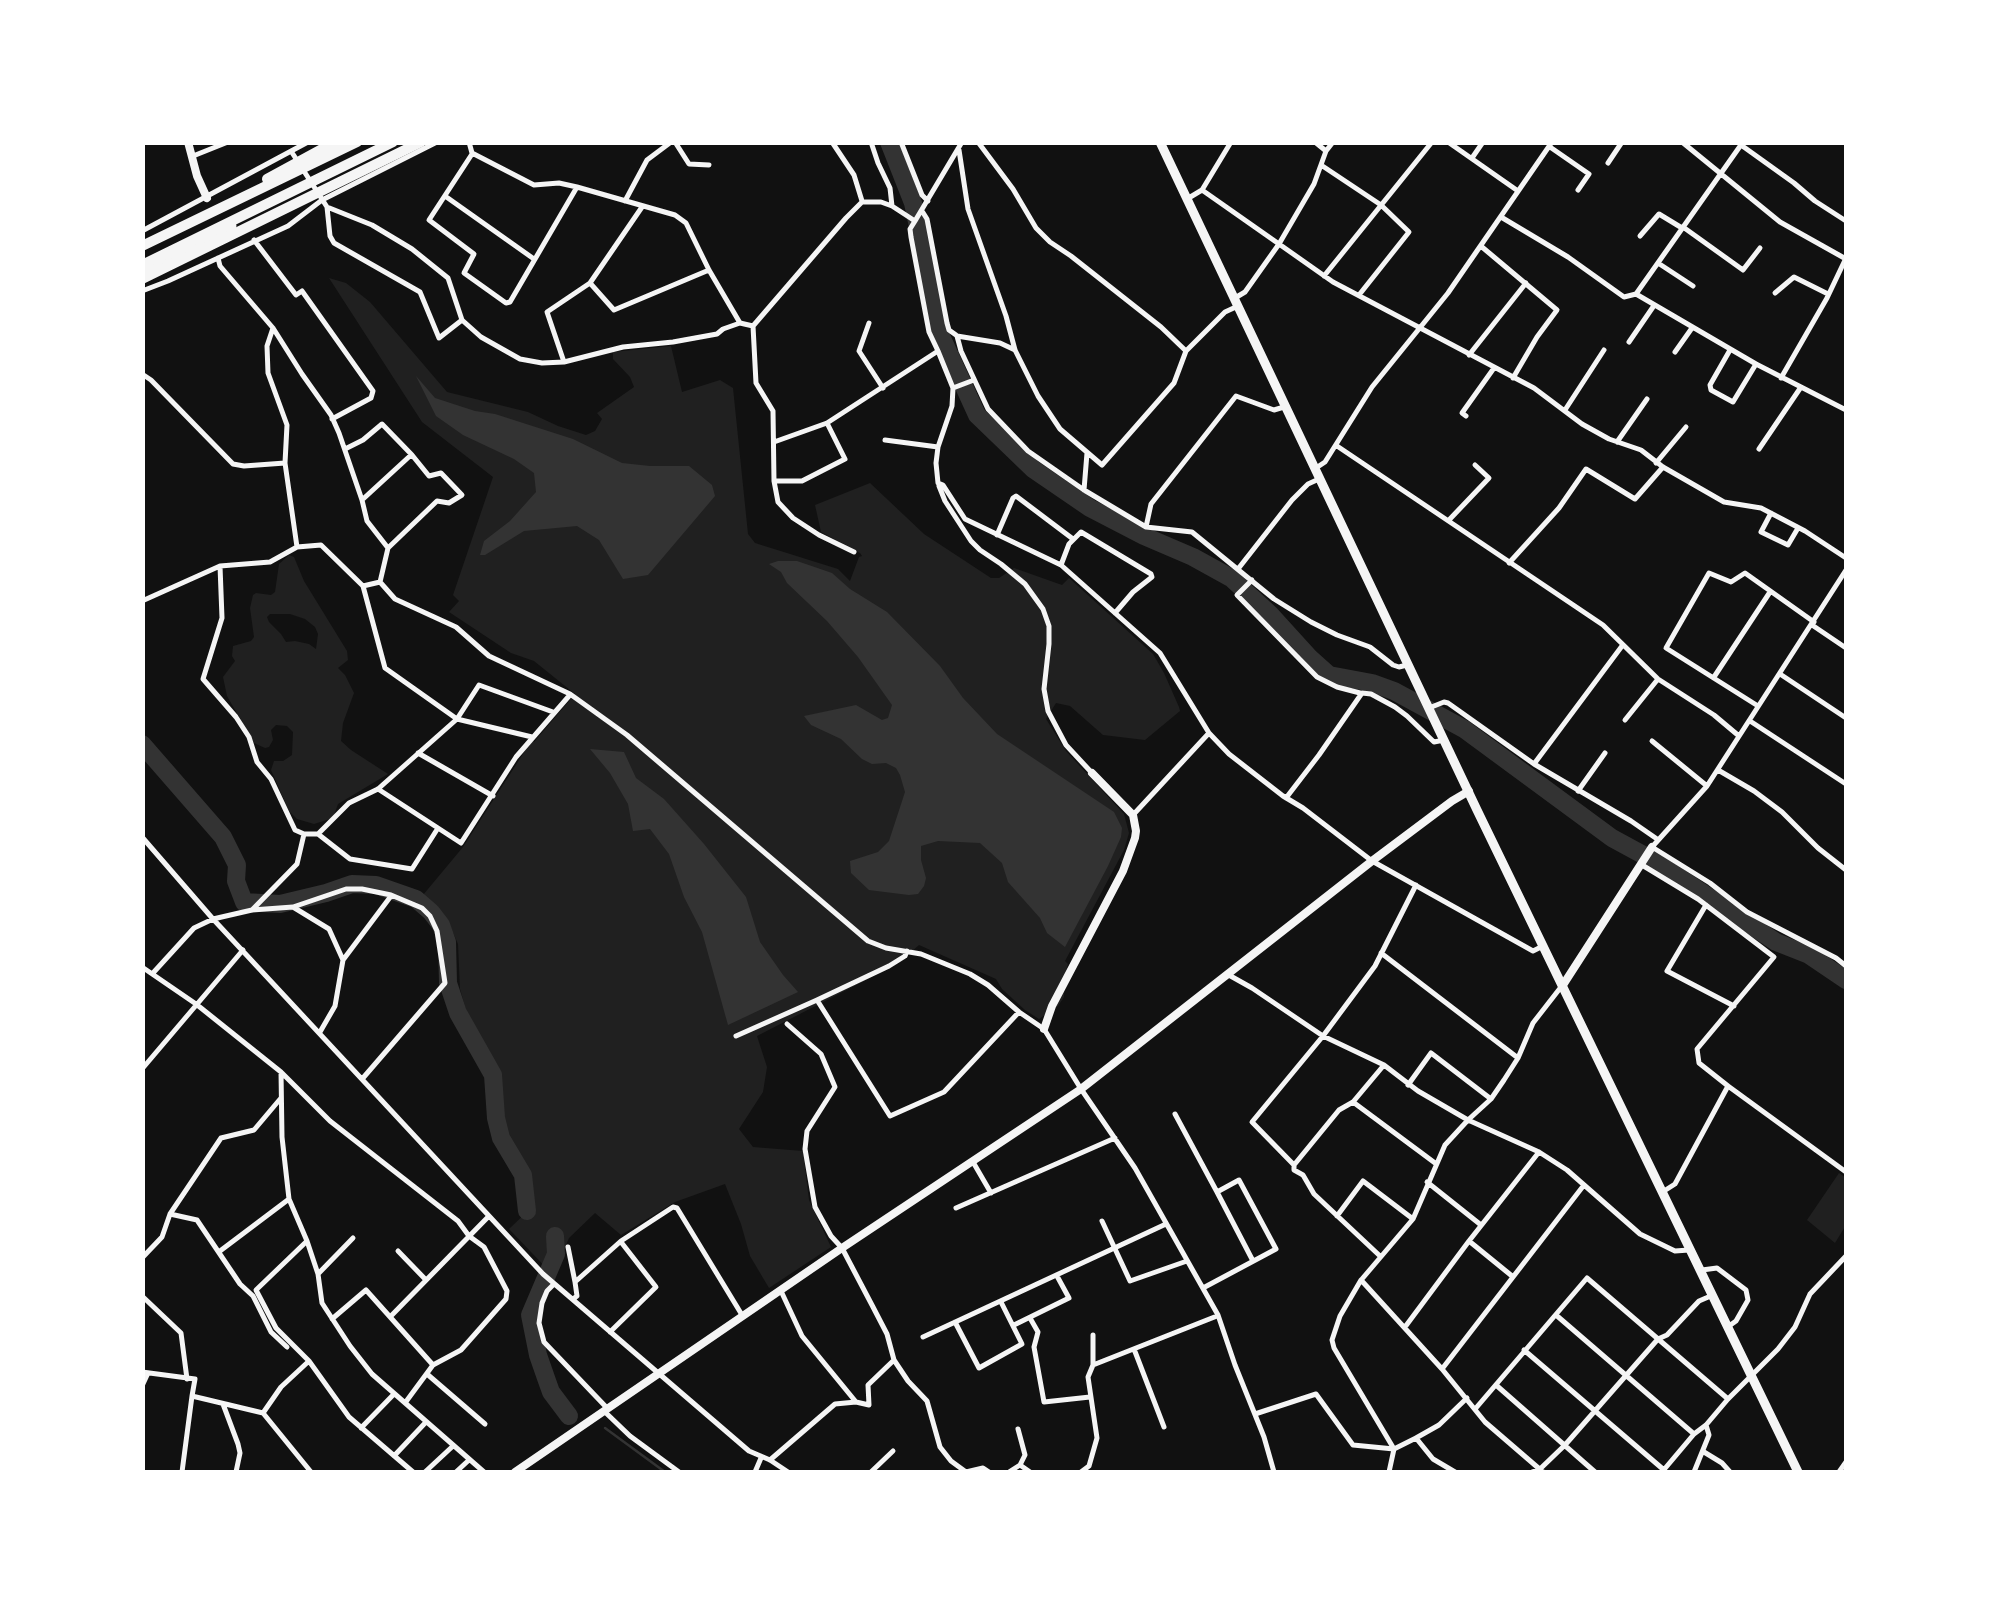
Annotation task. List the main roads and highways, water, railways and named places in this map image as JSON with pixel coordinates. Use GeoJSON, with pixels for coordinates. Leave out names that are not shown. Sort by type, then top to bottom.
{"type":"FeatureCollection","features":[{"type":"Feature","properties":{"kind":"highway"},"geometry":{"type":"LineString","coordinates":[[144,239],[335,142]]}},
{"type":"Feature","properties":{"kind":"highway"},"geometry":{"type":"LineString","coordinates":[[144,239],[353,142]]}},
{"type":"Feature","properties":{"kind":"highway"},"geometry":{"type":"LineString","coordinates":[[144,239],[353,142]]}},
{"type":"Feature","properties":{"kind":"highway"},"geometry":{"type":"LineString","coordinates":[[142,272],[393,142]]}},
{"type":"Feature","properties":{"kind":"highway"},"geometry":{"type":"LineString","coordinates":[[142,272],[401,142]]}},
{"type":"Feature","properties":{"kind":"highway"},"geometry":{"type":"LineString","coordinates":[[142,272],[421,142]]}},
{"type":"Feature","properties":{"kind":"highway"},"geometry":{"type":"LineString","coordinates":[[1160,142],[1798,1472]]}},
{"type":"Feature","properties":{"kind":"waterway"},"geometry":{"type":"LineString","coordinates":[[889,142],[913,203],[941,336],[977,415],[1033,469],[1090,508],[1231,578],[1329,675],[1394,691],[1464,729],[1612,838],[1658,863],[1776,942],[1809,955],[1846,980]]}},
{"type":"Feature","properties":{"kind":"waterway"},"geometry":{"type":"LineString","coordinates":[[142,744],[223,837],[237,865],[236,881],[244,902],[280,904],[352,884],[376,885],[416,899],[431,912],[447,942],[448,983],[458,1013],[493,1075],[496,1118],[501,1138],[523,1175],[527,1211]]}},
{"type":"Feature","properties":{"kind":"waterway"},"geometry":{"type":"LineString","coordinates":[[555,1236],[556,1254],[530,1315],[551,1392],[569,1416]]}},
{"type":"Feature","properties":{"kind":"waterway"},"geometry":{"type":"LineString","coordinates":[[605,1428],[665,1472]]}}]}
